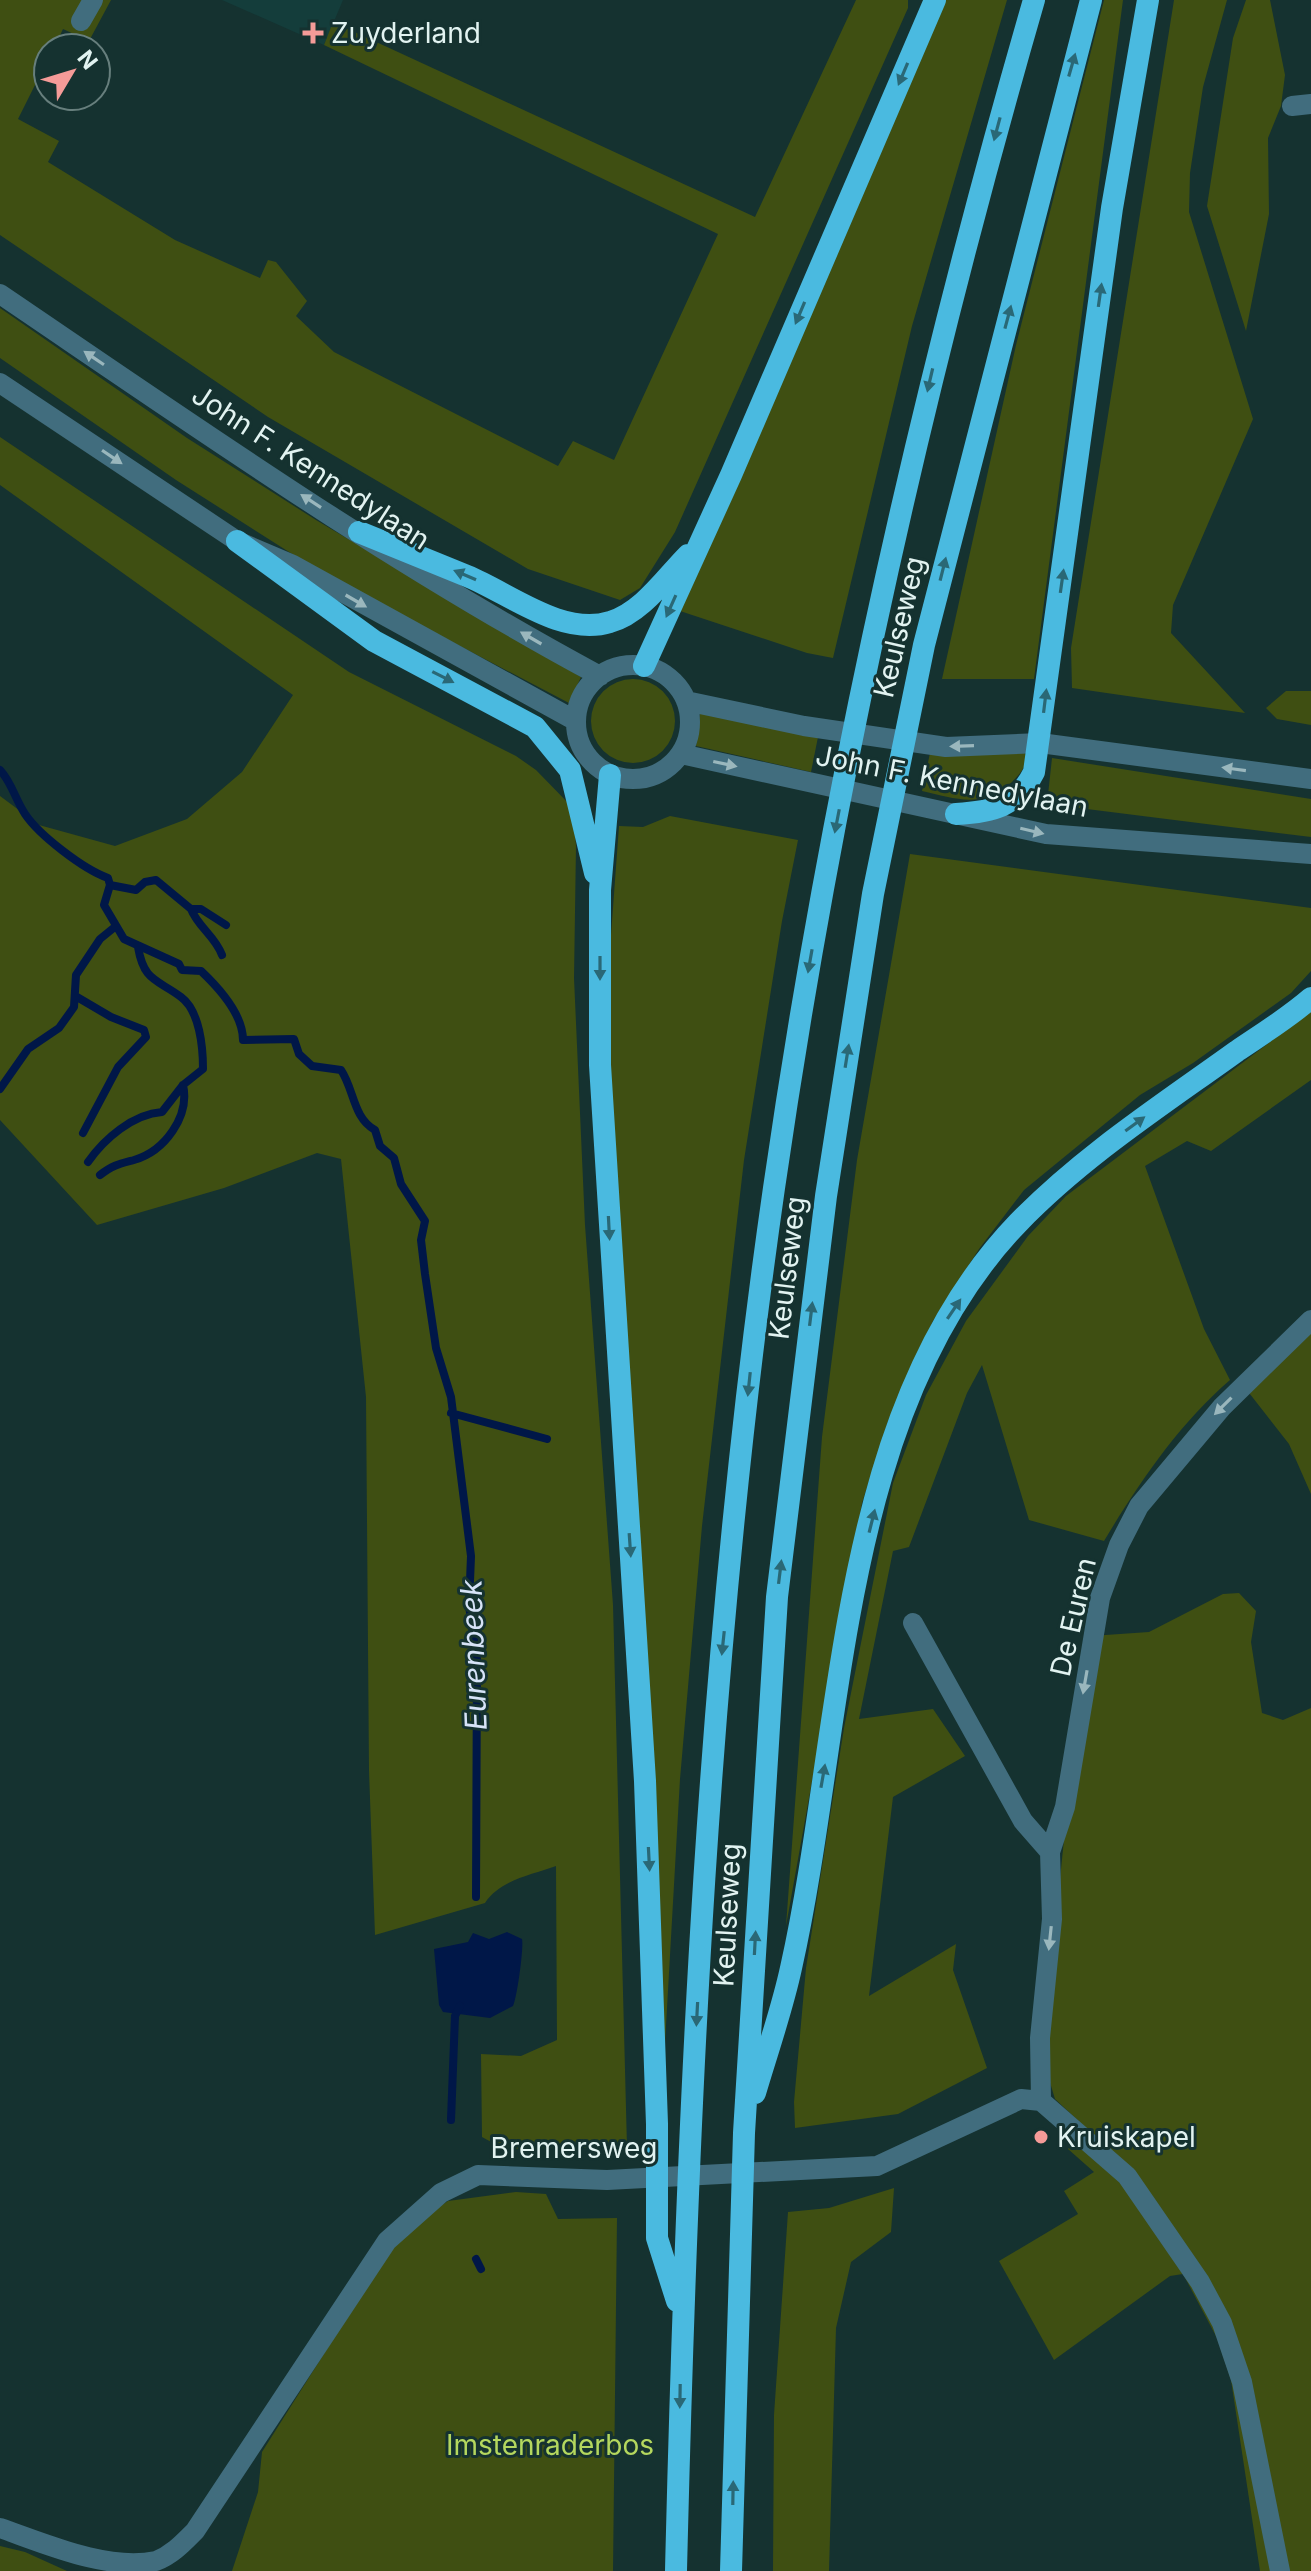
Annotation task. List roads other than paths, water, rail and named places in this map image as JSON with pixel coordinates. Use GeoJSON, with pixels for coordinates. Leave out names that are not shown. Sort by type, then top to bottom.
{"type":"FeatureCollection","features":[{"type":"Feature","properties":{"kind":"highway"},"geometry":{"type":"LineString","coordinates":[[644,666],[935,0]]}},
{"type":"Feature","properties":{"kind":"highway","name":"Keulseweg"},"geometry":{"type":"LineString","coordinates":[[676,2571],[682,2318],[716,1707],[753,1351],[774,1189],[824,884],[873,634],[938,349],[1034,0]]}},
{"type":"Feature","properties":{"kind":"highway","name":"Keulseweg"},"geometry":{"type":"LineString","coordinates":[[731,2571],[744,2133],[777,1597],[826,1196],[873,894],[924,645],[1091,0]]}},
{"type":"Feature","properties":{"kind":"highway"},"geometry":{"type":"LineString","coordinates":[[956,814],[984,813],[1009,803],[1030,780],[1040,743],[1112,208],[1148,0]]}},
{"type":"Feature","properties":{"kind":"highway"},"geometry":{"type":"LineString","coordinates":[[359,532],[471,577],[553,616],[598,625],[613,622],[634,609],[698,545]]}},
{"type":"Feature","properties":{"kind":"highway"},"geometry":{"type":"LineString","coordinates":[[237,541],[374,641],[535,727],[570,770],[600,890]]}},
{"type":"Feature","properties":{"kind":"highway"},"geometry":{"type":"LineString","coordinates":[[610,775],[600,890],[600,1065],[645,1781],[657,2124],[657,2238],[682,2318]]}},
{"type":"Feature","properties":{"kind":"highway"},"geometry":{"type":"LineString","coordinates":[[744,2133],[791,1969],[853,1603],[892,1442],[916,1377],[951,1313],[990,1257],[1041,1201],[1131,1127],[1311,998]]}},
{"type":"Feature","properties":{"kind":"street"},"geometry":{"type":"LineString","coordinates":[[81,21],[93,0]]}},
{"type":"Feature","properties":{"kind":"street","name":"John F. Kennedylaan"},"geometry":{"type":"LineString","coordinates":[[0,294],[359,532],[535,641],[600,676]]}},
{"type":"Feature","properties":{"kind":"street"},"geometry":{"type":"LineString","coordinates":[[0,383],[237,541],[293,565],[576,721]]}},
{"type":"Feature","properties":{"kind":"street"},"geometry":{"type":"LineString","coordinates":[[644,666],[672,680],[686,701],[691,720],[681,754],[673,764],[648,778],[610,775],[584,751],[576,721],[582,696],[600,676],[618,667],[644,666]]}},
{"type":"Feature","properties":{"kind":"street","name":"John F. Kennedylaan"},"geometry":{"type":"LineString","coordinates":[[686,701],[804,726],[946,747],[1040,743],[1311,779]]}},
{"type":"Feature","properties":{"kind":"street","name":"John F. Kennedylaan"},"geometry":{"type":"LineString","coordinates":[[681,754],[1046,834],[1311,854]]}},
{"type":"Feature","properties":{"kind":"street","name":"De Euren"},"geometry":{"type":"LineString","coordinates":[[1041,2101],[1040,2038],[1052,1919],[1050,1852],[1065,1807],[1100,1598],[1119,1545],[1139,1506],[1167,1469],[1222,1407],[1311,1320]]}},
{"type":"Feature","properties":{"kind":"street"},"geometry":{"type":"LineString","coordinates":[[913,1623],[1023,1821],[1050,1852]]}},
{"type":"Feature","properties":{"kind":"street","name":"Bremersweg"},"geometry":{"type":"LineString","coordinates":[[0,2528],[104,2563],[139,2565],[169,2555],[195,2531],[387,2241],[420,2209],[463,2181],[492,2173],[607,2180],[877,2166],[1021,2099],[1041,2101]]}},
{"type":"Feature","properties":{"kind":"street"},"geometry":{"type":"LineString","coordinates":[[1041,2101],[1127,2176],[1200,2282],[1222,2323],[1242,2382],[1280,2571]]}},
{"type":"Feature","properties":{"kind":"water"},"geometry":{"type":"Polygon","coordinates":[[[507,1932],[522,1939],[520,1972],[513,2006],[490,2018],[443,2012],[439,2005],[434,1949],[468,1942],[473,1933],[489,1939],[507,1932]]]}},
{"type":"Feature","properties":{"kind":"waterway","name":"Eurenbeek"},"geometry":{"type":"LineString","coordinates":[[0,770],[25,814],[40,832],[74,859],[108,878],[110,885],[104,905],[124,939],[179,964],[182,970],[201,971],[234,1011],[243,1040],[294,1039],[299,1054],[312,1066],[341,1070],[358,1111],[375,1130],[380,1146],[394,1158],[401,1184],[425,1221],[421,1240],[425,1274],[436,1348],[451,1397],[471,1556],[469,1606],[477,1659],[476,1897]]}},
{"type":"Feature","properties":{"kind":"waterway"},"geometry":{"type":"LineString","coordinates":[[110,885],[136,890],[145,882],[156,880],[191,909],[201,909],[226,925]]}},
{"type":"Feature","properties":{"kind":"waterway"},"geometry":{"type":"LineString","coordinates":[[191,909],[222,955]]}},
{"type":"Feature","properties":{"kind":"waterway"},"geometry":{"type":"LineString","coordinates":[[0,1089],[28,1049],[59,1028],[74,1007],[76,975],[100,939],[116,926]]}},
{"type":"Feature","properties":{"kind":"waterway"},"geometry":{"type":"LineString","coordinates":[[88,1162],[120,1129],[140,1117],[162,1112],[183,1085],[203,1069],[201,1041],[192,1011],[181,997],[148,973],[138,947]]}},
{"type":"Feature","properties":{"kind":"waterway"},"geometry":{"type":"LineString","coordinates":[[77,997],[111,1017],[144,1030],[146,1037],[118,1067],[83,1133]]}},
{"type":"Feature","properties":{"kind":"waterway"},"geometry":{"type":"LineString","coordinates":[[100,1175],[116,1165],[145,1155],[165,1140],[183,1109],[183,1085]]}},
{"type":"Feature","properties":{"kind":"waterway","name":"Eurenbeek"},"geometry":{"type":"LineString","coordinates":[[451,1413],[547,1439]]}},
{"type":"Feature","properties":{"kind":"waterway","name":"Eurenbeek"},"geometry":{"type":"LineString","coordinates":[[451,2120],[455,2016],[460,2006]]}},
{"type":"Feature","properties":{"kind":"waterway","name":"Eurenbeek"},"geometry":{"type":"LineString","coordinates":[[476,2259],[481,2269]]}},
{"type":"Feature","properties":{"kind":"place","name":"Zuyderland"},"geometry":{"type":"Point","coordinates":[313,33]}},
{"type":"Feature","properties":{"kind":"place","name":"Kruiskapel"},"geometry":{"type":"Point","coordinates":[1041,2137]}},
{"type":"Feature","properties":{"kind":"park label","name":"Imstenraderbos"},"geometry":{"type":"Point","coordinates":[550,2445]}}]}
